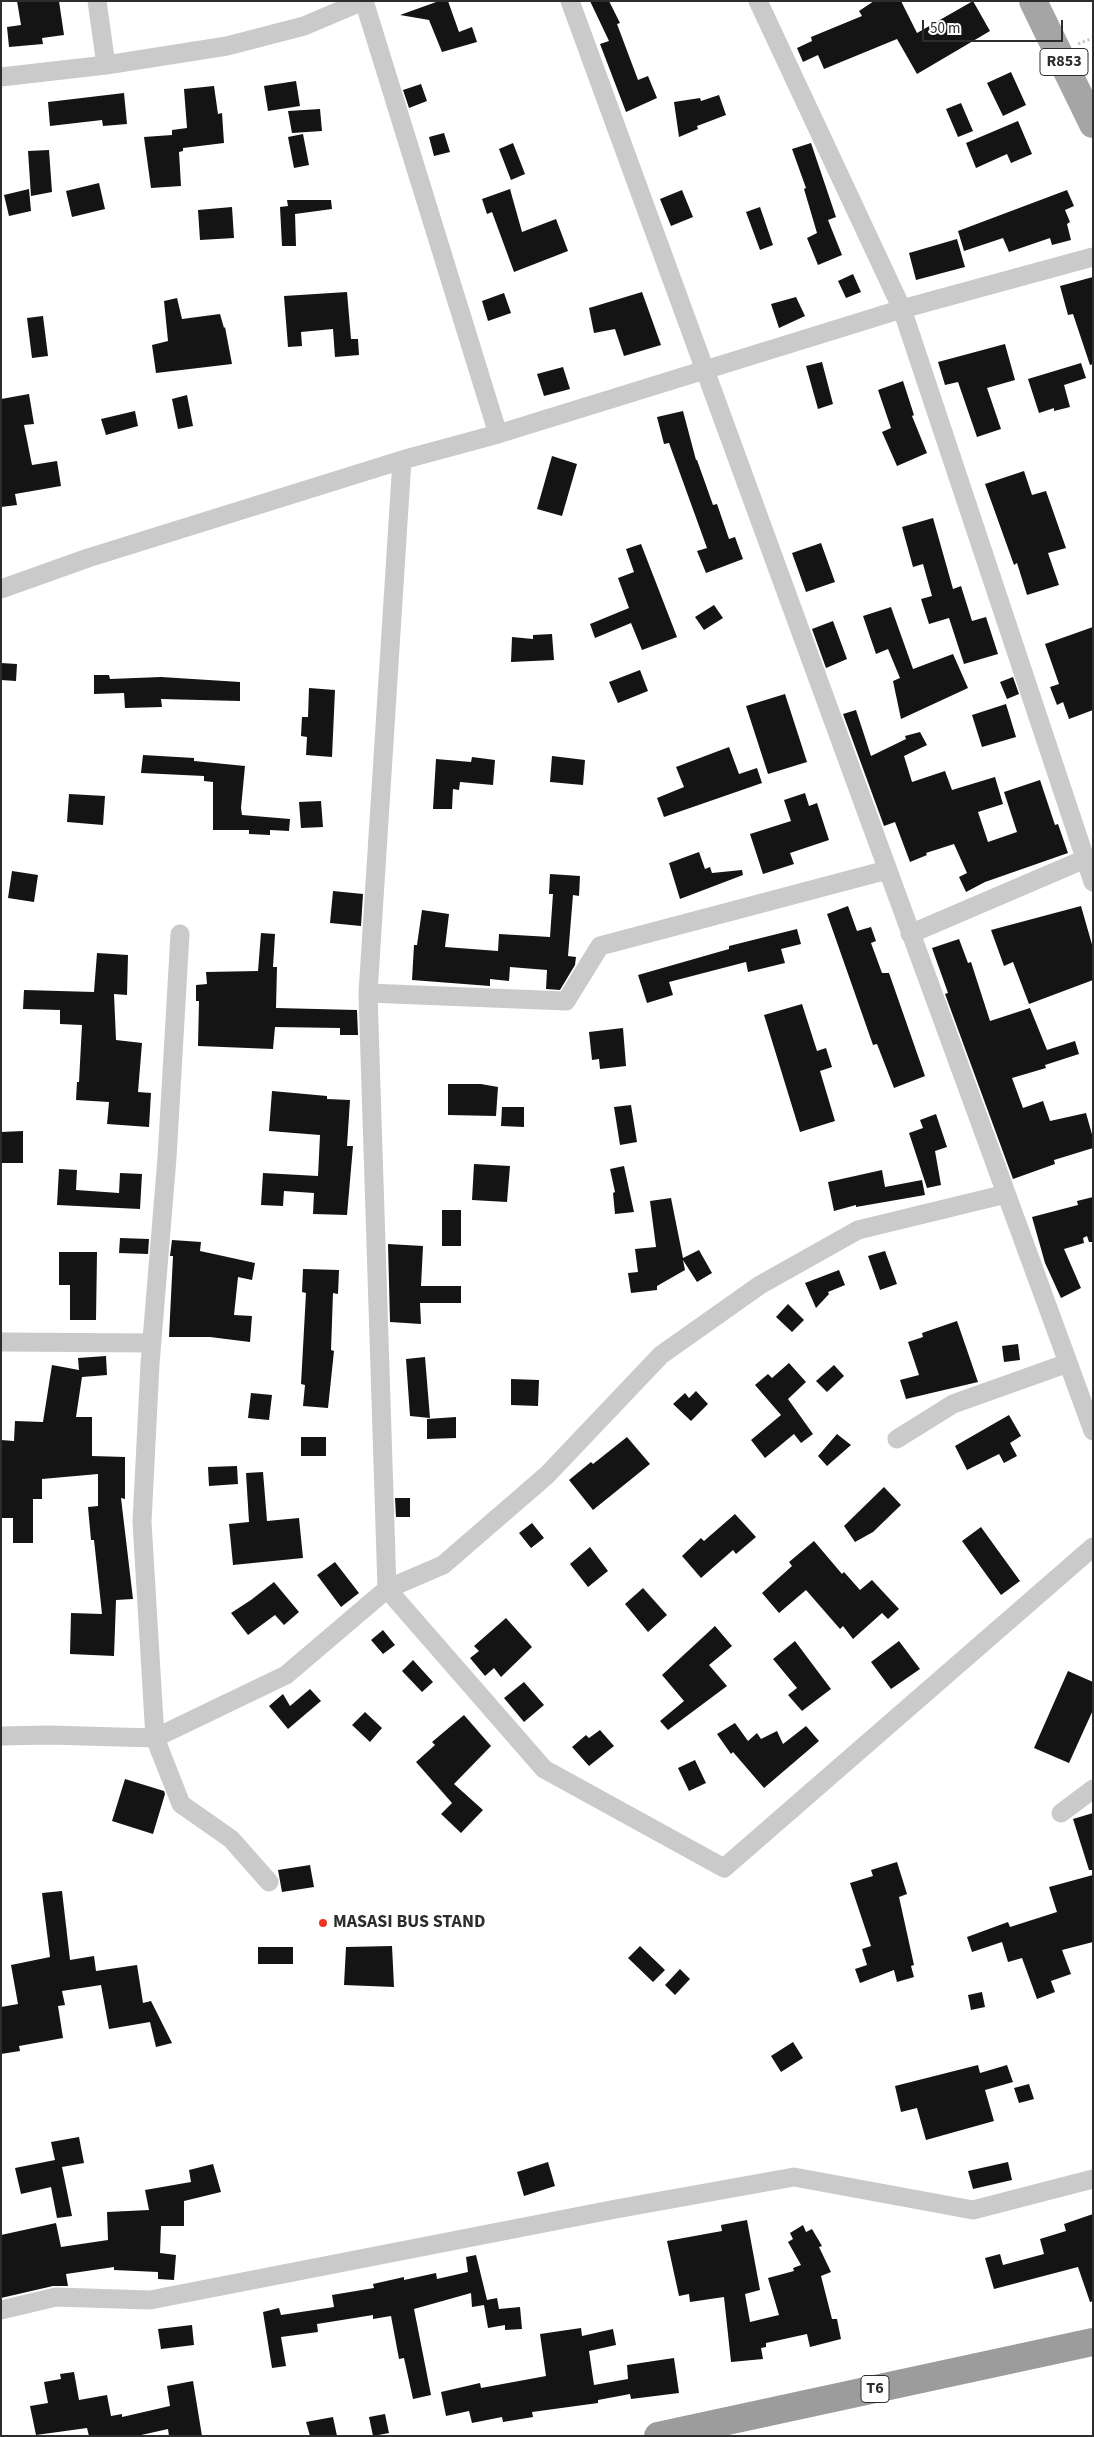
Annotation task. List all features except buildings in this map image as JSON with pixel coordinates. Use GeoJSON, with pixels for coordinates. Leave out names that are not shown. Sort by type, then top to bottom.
{"type":"FeatureCollection","features":[{"type":"Feature","properties":{"kind":"highway","name":"T6"},"geometry":{"type":"LineString","coordinates":[[658,2436],[1093,2342]]}},
{"type":"Feature","properties":{"kind":"main road","name":"R853"},"geometry":{"type":"LineString","coordinates":[[1033,1],[1093,124]]}},
{"type":"Feature","properties":{"kind":"street"},"geometry":{"type":"LineString","coordinates":[[97,1],[106,66]]}},
{"type":"Feature","properties":{"kind":"street"},"geometry":{"type":"LineString","coordinates":[[1,77],[106,66],[227,46],[304,26],[363,1],[498,434]]}},
{"type":"Feature","properties":{"kind":"street"},"geometry":{"type":"LineString","coordinates":[[570,1],[706,370],[886,870],[1093,1431]]}},
{"type":"Feature","properties":{"kind":"street"},"geometry":{"type":"LineString","coordinates":[[758,1],[902,309],[1093,882]]}},
{"type":"Feature","properties":{"kind":"street"},"geometry":{"type":"LineString","coordinates":[[1,589],[88,558],[402,460],[498,434],[902,309],[1093,256]]}},
{"type":"Feature","properties":{"kind":"street"},"geometry":{"type":"LineString","coordinates":[[402,460],[368,993],[387,1590],[544,1769],[724,1868],[1093,1547]]}},
{"type":"Feature","properties":{"kind":"street"},"geometry":{"type":"LineString","coordinates":[[910,934],[1085,859]]}},
{"type":"Feature","properties":{"kind":"street"},"geometry":{"type":"LineString","coordinates":[[368,993],[566,1001],[600,946],[886,870]]}},
{"type":"Feature","properties":{"kind":"street"},"geometry":{"type":"LineString","coordinates":[[180,934],[167,1158],[151,1343],[142,1522],[156,1738],[180,1804],[231,1839],[269,1882]]}},
{"type":"Feature","properties":{"kind":"street"},"geometry":{"type":"LineString","coordinates":[[1,1736],[48,1735],[156,1738],[286,1675],[387,1590],[443,1565],[547,1475],[661,1354],[760,1285],[858,1230],[1006,1194]]}},
{"type":"Feature","properties":{"kind":"street"},"geometry":{"type":"LineString","coordinates":[[1,1342],[151,1343]]}},
{"type":"Feature","properties":{"kind":"street"},"geometry":{"type":"LineString","coordinates":[[897,1439],[953,1404],[1068,1363]]}},
{"type":"Feature","properties":{"kind":"street"},"geometry":{"type":"LineString","coordinates":[[1061,1813],[1093,1788]]}},
{"type":"Feature","properties":{"kind":"street"},"geometry":{"type":"LineString","coordinates":[[1,2310],[56,2297],[150,2300],[616,2209],[794,2177],[973,2210],[1093,2179]]}},
{"type":"Feature","properties":{"kind":"place","name":"MASASI BUS STAND"},"geometry":{"type":"Point","coordinates":[323,1923]}}]}
